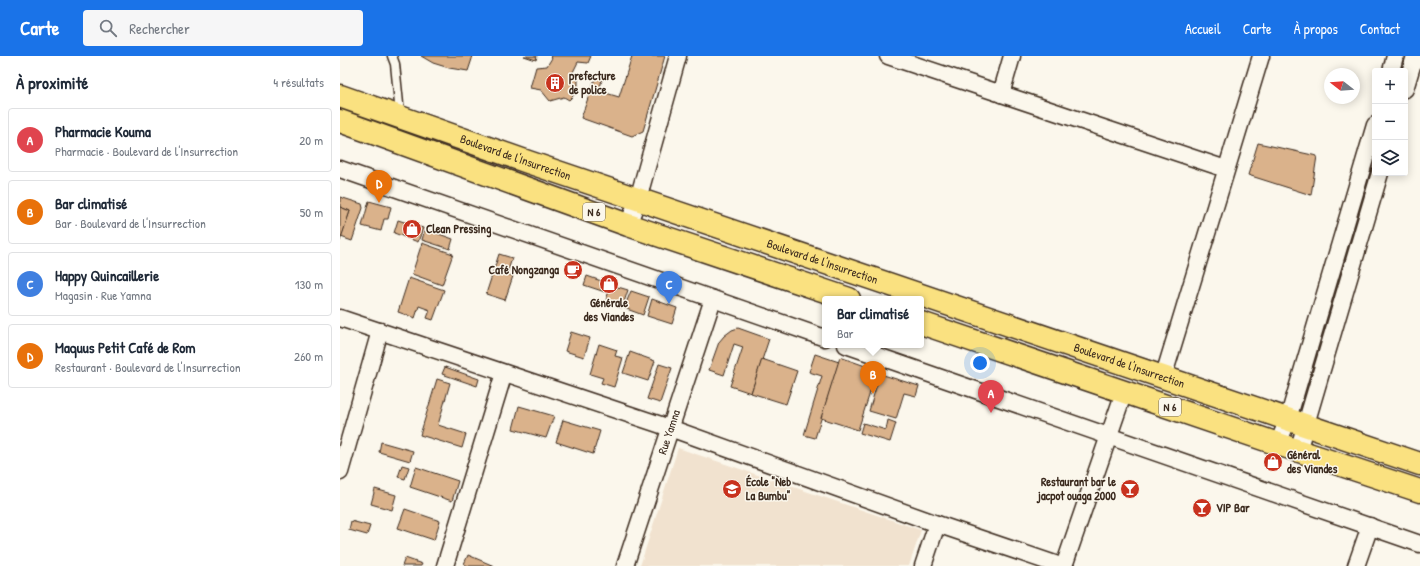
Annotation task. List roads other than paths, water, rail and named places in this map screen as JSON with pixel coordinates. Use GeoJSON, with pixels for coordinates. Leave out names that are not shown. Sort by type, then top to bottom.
{"type":"FeatureCollection","features":[{"type":"Feature","properties":{"kind":"main road","name":"Boulevard de l'Insurrection"},"geometry":{"type":"LineString","coordinates":[[340,96],[922,296]]}},
{"type":"Feature","properties":{"kind":"main road","name":"Boulevard de l'Insurrection"},"geometry":{"type":"LineString","coordinates":[[340,121],[628,225],[840,296]]}},
{"type":"Feature","properties":{"kind":"main road","name":"Boulevard de l'Insurrection"},"geometry":{"type":"LineString","coordinates":[[924,297],[1420,464]]}},
{"type":"Feature","properties":{"kind":"main road","name":"N 6"},"geometry":{"type":"LineString","coordinates":[[924,324],[1420,491]]}},
{"type":"Feature","properties":{"kind":"street"},"geometry":{"type":"LineString","coordinates":[[628,225],[638,199],[678,56]]}},
{"type":"Feature","properties":{"kind":"street"},"geometry":{"type":"LineString","coordinates":[[888,56],[1226,169]]}},
{"type":"Feature","properties":{"kind":"street"},"geometry":{"type":"LineString","coordinates":[[1001,94],[1012,56]]}},
{"type":"Feature","properties":{"kind":"street"},"geometry":{"type":"LineString","coordinates":[[1163,378],[1261,56]]}},
{"type":"Feature","properties":{"kind":"street"},"geometry":{"type":"LineString","coordinates":[[1392,68],[1396,56]]}},
{"type":"Feature","properties":{"kind":"street"},"geometry":{"type":"LineString","coordinates":[[1408,79],[1415,56]]}},
{"type":"Feature","properties":{"kind":"street"},"geometry":{"type":"LineString","coordinates":[[1298,451],[1297,422],[1372,136]]}},
{"type":"Feature","properties":{"kind":"street"},"geometry":{"type":"LineString","coordinates":[[340,169],[822,337]]}},
{"type":"Feature","properties":{"kind":"street"},"geometry":{"type":"LineString","coordinates":[[1278,444],[1297,422],[1379,176]]}},
{"type":"Feature","properties":{"kind":"street","name":"Rue Yamna"},"geometry":{"type":"LineString","coordinates":[[625,566],[714,299]]}},
{"type":"Feature","properties":{"kind":"street"},"geometry":{"type":"LineString","coordinates":[[340,318],[380,330],[670,428],[937,524],[1061,566]]}},
{"type":"Feature","properties":{"kind":"street"},"geometry":{"type":"LineString","coordinates":[[340,472],[380,330]]}},
{"type":"Feature","properties":{"kind":"street"},"geometry":{"type":"LineString","coordinates":[[855,348],[1420,544]]}},
{"type":"Feature","properties":{"kind":"street"},"geometry":{"type":"LineString","coordinates":[[446,566],[504,373]]}},
{"type":"Feature","properties":{"kind":"street"},"geometry":{"type":"LineString","coordinates":[[1064,566],[1124,392]]}},
{"type":"Feature","properties":{"kind":"street"},"geometry":{"type":"LineString","coordinates":[[923,566],[937,524]]}},
{"type":"Feature","properties":{"kind":"street"},"geometry":{"type":"LineString","coordinates":[[1356,566],[1370,526]]}},
{"type":"Feature","properties":{"kind":"lane"},"geometry":{"type":"LineString","coordinates":[[392,56],[401,117]]}},
{"type":"Feature","properties":{"kind":"place","name":"prefecture de police"},"geometry":{"type":"Point","coordinates":[555,83]}},
{"type":"Feature","properties":{"kind":"place","name":"Maquus Petit Café de Rom"},"geometry":{"type":"Point","coordinates":[379,203]}},
{"type":"Feature","properties":{"kind":"place","name":"Clean Pressing"},"geometry":{"type":"Point","coordinates":[412,229]}},
{"type":"Feature","properties":{"kind":"place","name":"Café Nongzanga"},"geometry":{"type":"Point","coordinates":[573,270]}},
{"type":"Feature","properties":{"kind":"place","name":"Générale des Viandes"},"geometry":{"type":"Point","coordinates":[609,284]}},
{"type":"Feature","properties":{"kind":"place","name":"Happy Quincaillerie"},"geometry":{"type":"Point","coordinates":[669,304]}},
{"type":"Feature","properties":{"kind":"place","name":"Bar climatisé"},"geometry":{"type":"Point","coordinates":[873,394]}},
{"type":"Feature","properties":{"kind":"place","name":"Pharmacie Kouma"},"geometry":{"type":"Point","coordinates":[991,413]}},
{"type":"Feature","properties":{"kind":"place","name":"Général des Viandes"},"geometry":{"type":"Point","coordinates":[1273,462]}},
{"type":"Feature","properties":{"kind":"place","name":"École \"Neb La Bumbu\""},"geometry":{"type":"Point","coordinates":[732,489]}},
{"type":"Feature","properties":{"kind":"place","name":"Restaurant bar le jacpot ouaga 2000"},"geometry":{"type":"Point","coordinates":[1130,489]}},
{"type":"Feature","properties":{"kind":"place","name":"VIP Bar"},"geometry":{"type":"Point","coordinates":[1202,508]}}]}
